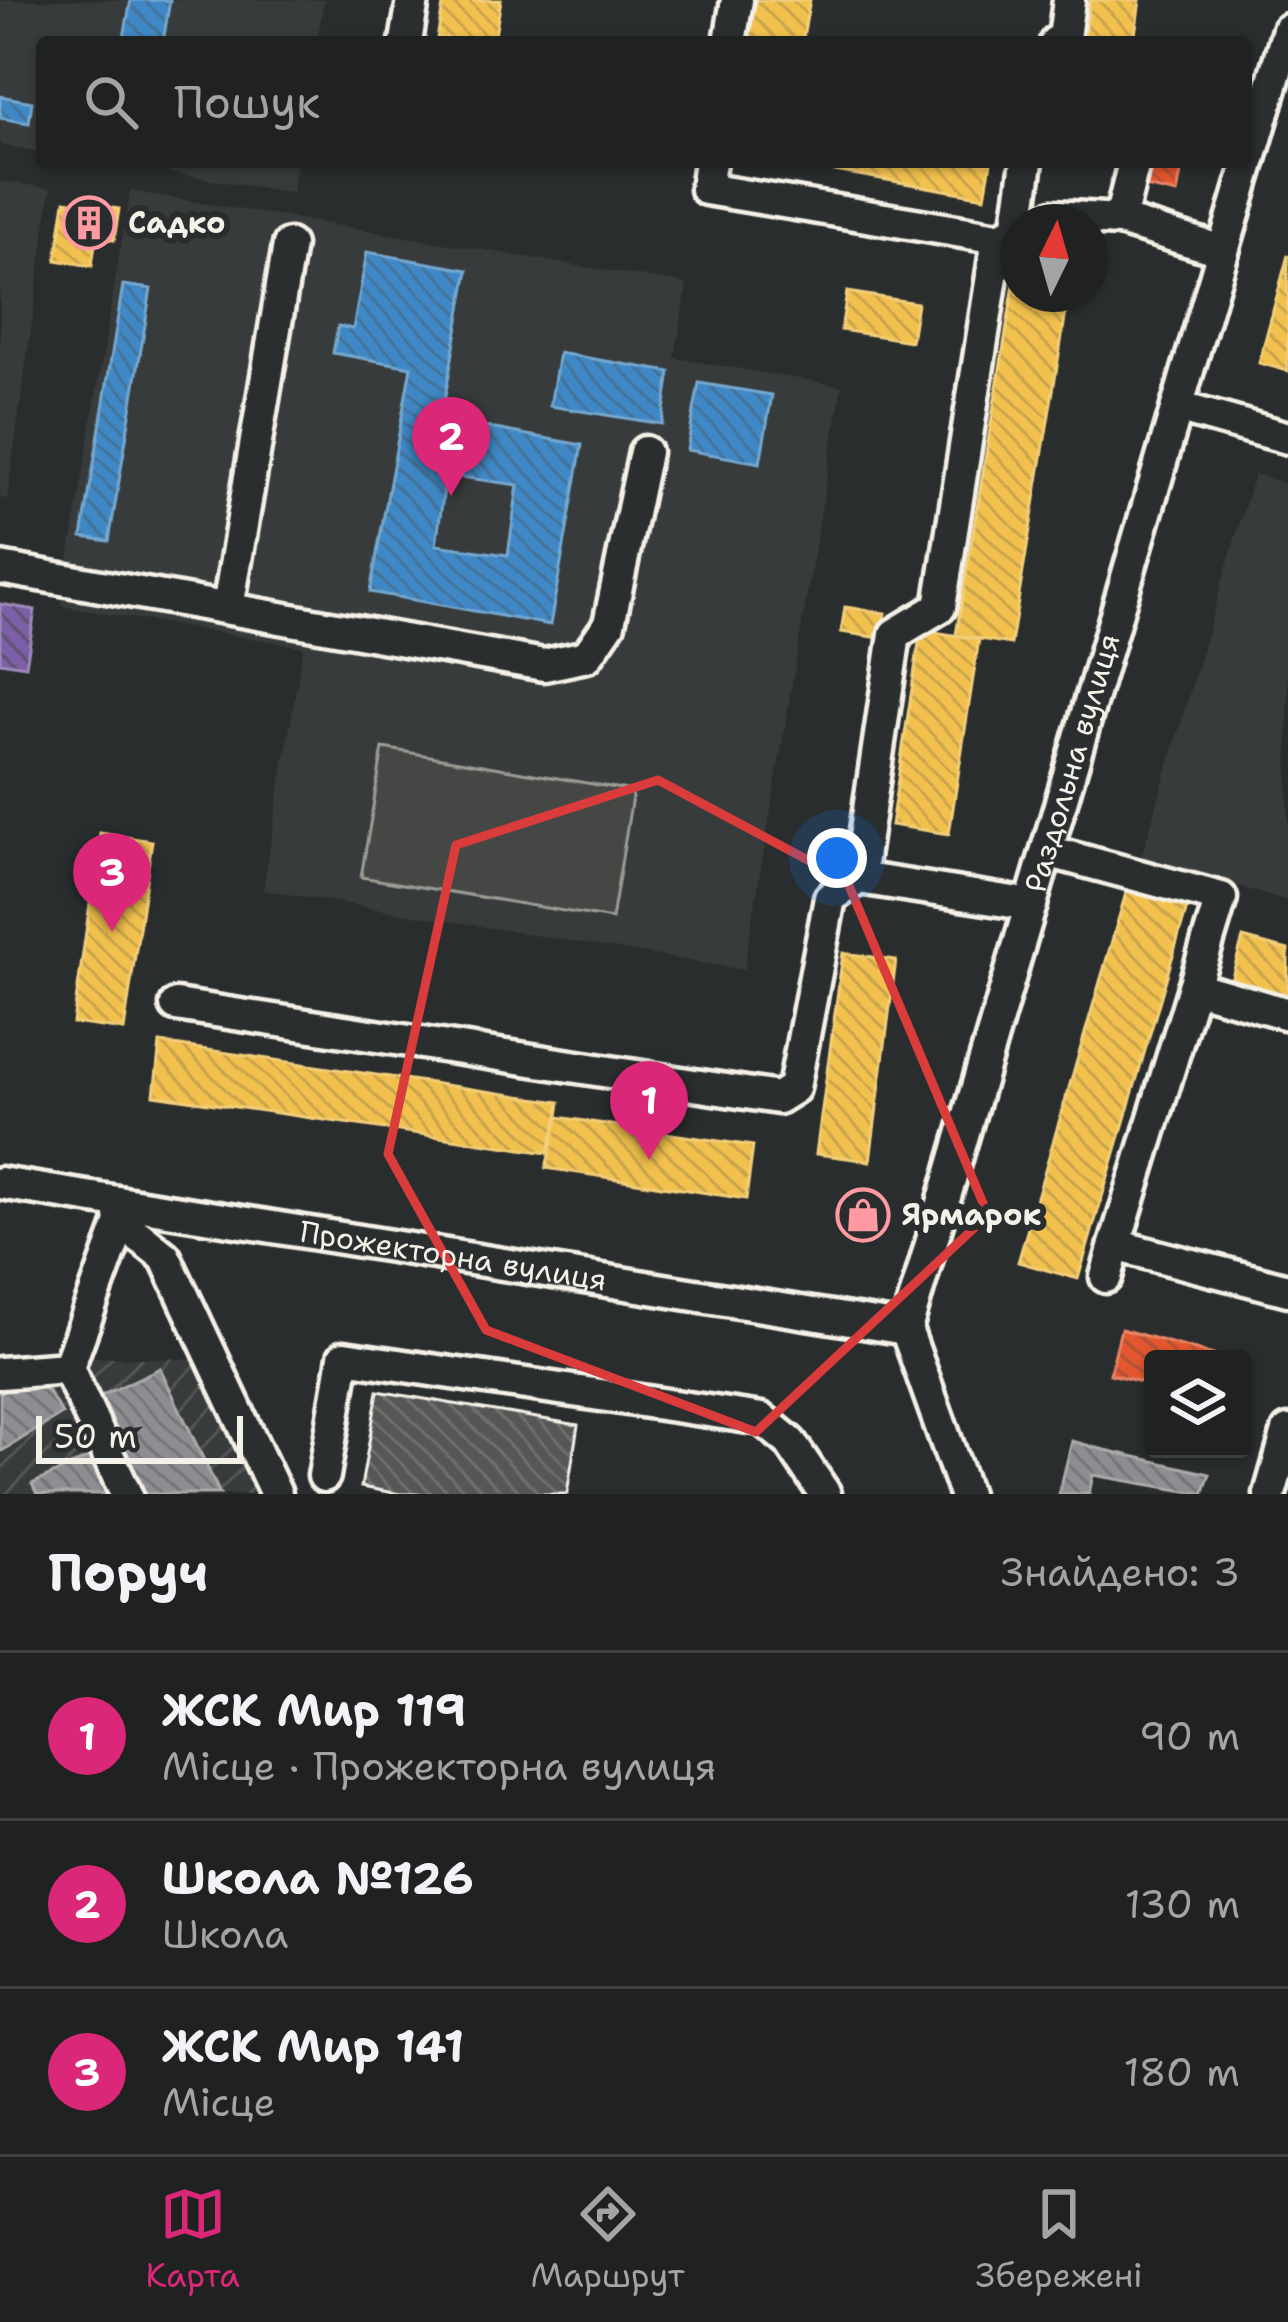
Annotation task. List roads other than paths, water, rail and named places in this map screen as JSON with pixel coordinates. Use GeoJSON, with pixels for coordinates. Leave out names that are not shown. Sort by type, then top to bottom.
{"type":"FeatureCollection","features":[{"type":"Feature","properties":{"kind":"street"},"geometry":{"type":"LineString","coordinates":[[407,36],[412,0]]}},
{"type":"Feature","properties":{"kind":"street"},"geometry":{"type":"LineString","coordinates":[[731,36],[737,0]]}},
{"type":"Feature","properties":{"kind":"street"},"geometry":{"type":"LineString","coordinates":[[1064,36],[1069,0]]}},
{"type":"Feature","properties":{"kind":"street","name":"Раздольна вулиця"},"geometry":{"type":"LineString","coordinates":[[1252,152],[1288,30]]}},
{"type":"Feature","properties":{"kind":"street"},"geometry":{"type":"LineString","coordinates":[[709,168],[706,189],[1000,231]]}},
{"type":"Feature","properties":{"kind":"street"},"geometry":{"type":"LineString","coordinates":[[1018,204],[1026,168]]}},
{"type":"Feature","properties":{"kind":"street"},"geometry":{"type":"LineString","coordinates":[[1120,220],[1133,168]]}},
{"type":"Feature","properties":{"kind":"street","name":"Раздольна вулиця"},"geometry":{"type":"LineString","coordinates":[[906,1329],[1247,168]]}},
{"type":"Feature","properties":{"kind":"street"},"geometry":{"type":"LineString","coordinates":[[1108,219],[1223,251]]}},
{"type":"Feature","properties":{"kind":"street"},"geometry":{"type":"LineString","coordinates":[[228,608],[289,245]]}},
{"type":"Feature","properties":{"kind":"street"},"geometry":{"type":"LineString","coordinates":[[859,878],[896,634],[940,608],[1000,291]]}},
{"type":"Feature","properties":{"kind":"street"},"geometry":{"type":"LineString","coordinates":[[1177,407],[1288,438]]}},
{"type":"Feature","properties":{"kind":"street"},"geometry":{"type":"LineString","coordinates":[[0,568],[544,665],[587,656],[609,624],[645,452]]}},
{"type":"Feature","properties":{"kind":"street"},"geometry":{"type":"LineString","coordinates":[[1047,851],[1221,898],[1106,1277]]}},
{"type":"Feature","properties":{"kind":"street"},"geometry":{"type":"LineString","coordinates":[[176,1005],[778,1098],[794,1088],[800,1067],[830,898],[859,878],[1031,904]]}},
{"type":"Feature","properties":{"kind":"street"},"geometry":{"type":"LineString","coordinates":[[1194,987],[1288,1014]]}},
{"type":"Feature","properties":{"kind":"street","name":"Прожекторна вулиця"},"geometry":{"type":"LineString","coordinates":[[0,1183],[120,1212],[906,1329]]}},
{"type":"Feature","properties":{"kind":"street"},"geometry":{"type":"LineString","coordinates":[[126,1494],[68,1368],[120,1212],[165,1257],[276,1494]]}},
{"type":"Feature","properties":{"kind":"street"},"geometry":{"type":"LineString","coordinates":[[1115,1245],[1288,1290]]}},
{"type":"Feature","properties":{"kind":"street"},"geometry":{"type":"LineString","coordinates":[[906,1329],[965,1494]]}},
{"type":"Feature","properties":{"kind":"street"},"geometry":{"type":"LineString","coordinates":[[324,1476],[344,1357],[762,1419],[790,1442],[825,1494]]}},
{"type":"Feature","properties":{"kind":"street"},"geometry":{"type":"LineString","coordinates":[[0,1373],[68,1368]]}},
{"type":"Feature","properties":{"kind":"street"},"geometry":{"type":"LineString","coordinates":[[1270,1494],[1288,1431]]}},
{"type":"Feature","properties":{"kind":"place","name":"Садко"},"geometry":{"type":"Point","coordinates":[89,223]}},
{"type":"Feature","properties":{"kind":"place","name":"Школа №126"},"geometry":{"type":"Point","coordinates":[451,496]}},
{"type":"Feature","properties":{"kind":"place","name":"ЖСК Мир 141"},"geometry":{"type":"Point","coordinates":[112,932]}},
{"type":"Feature","properties":{"kind":"place","name":"ЖСК Мир 119"},"geometry":{"type":"Point","coordinates":[649,1160]}},
{"type":"Feature","properties":{"kind":"place","name":"Ярмарок"},"geometry":{"type":"Point","coordinates":[863,1215]}}]}
